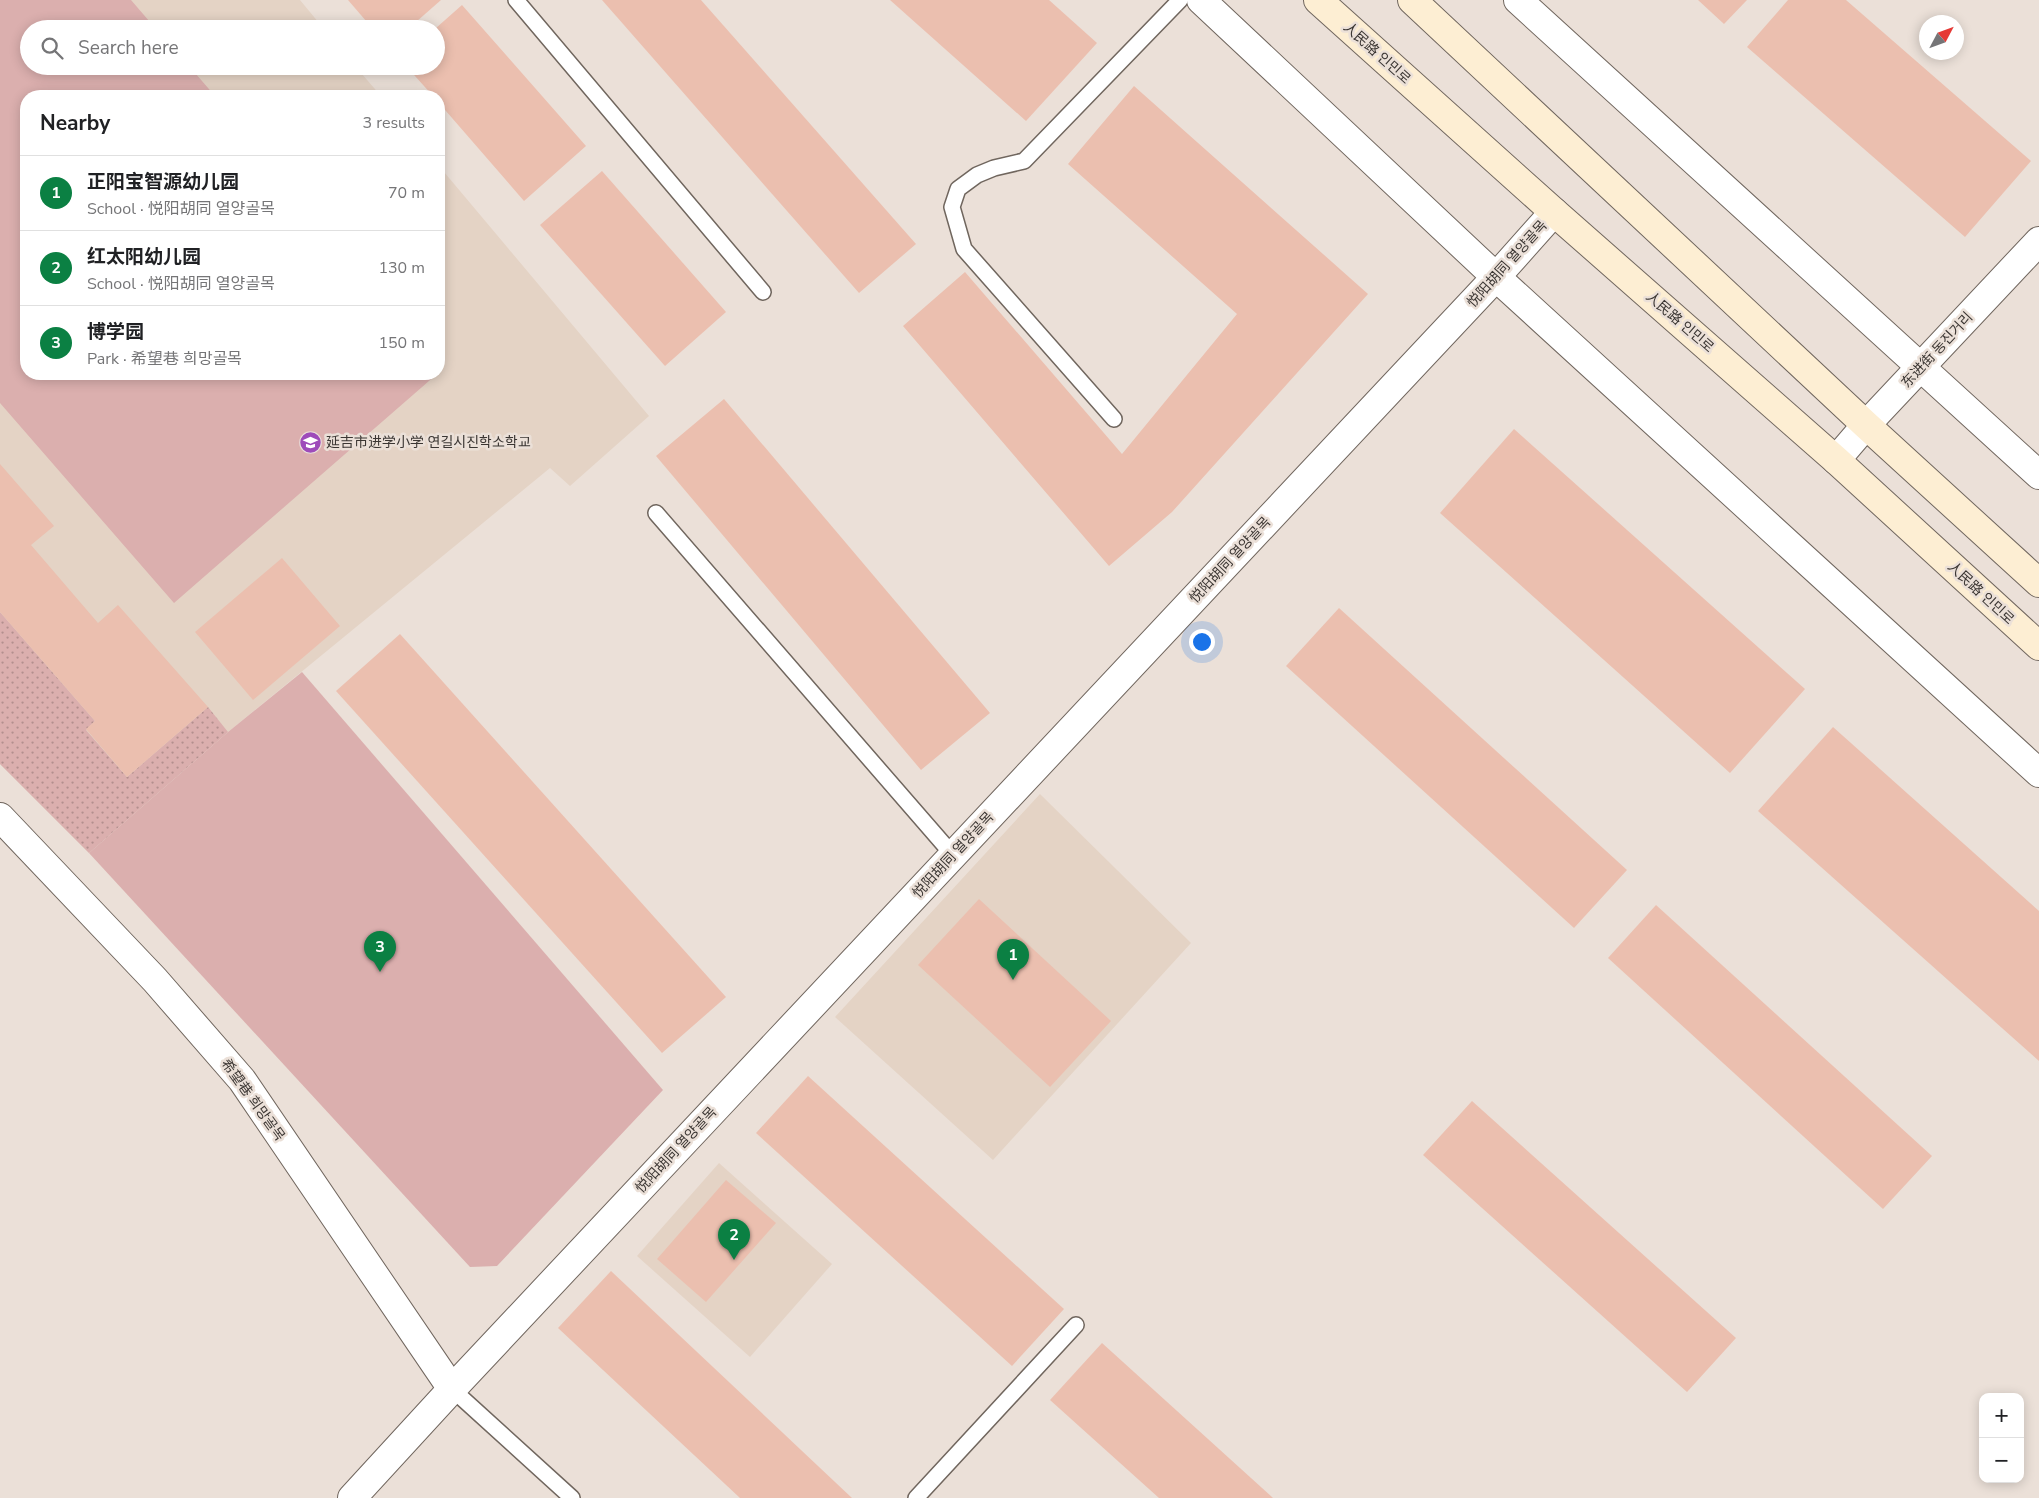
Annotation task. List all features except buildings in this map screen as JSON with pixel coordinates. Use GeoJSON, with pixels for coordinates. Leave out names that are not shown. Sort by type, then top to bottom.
{"type":"FeatureCollection","features":[{"type":"Feature","properties":{"kind":"main road","name":"人民路 인민로"},"geometry":{"type":"LineString","coordinates":[[1318,0],[1554,212],[1836,460],[2039,646]]}},
{"type":"Feature","properties":{"kind":"main road"},"geometry":{"type":"LineString","coordinates":[[1412,0],[1866,425],[2039,583]]}},
{"type":"Feature","properties":{"kind":"street"},"geometry":{"type":"LineString","coordinates":[[1201,0],[1496,277],[2039,773]]}},
{"type":"Feature","properties":{"kind":"street"},"geometry":{"type":"LineString","coordinates":[[1518,0],[2039,475]]}},
{"type":"Feature","properties":{"kind":"street","name":"悦阳胡同 열양골목"},"geometry":{"type":"LineString","coordinates":[[352,1498],[452,1389],[1496,277],[1554,212]]}},
{"type":"Feature","properties":{"kind":"street","name":"东进街 동진거리"},"geometry":{"type":"LineString","coordinates":[[1836,460],[1866,425],[2039,241]]}},
{"type":"Feature","properties":{"kind":"street","name":"希望巷 희망골목"},"geometry":{"type":"LineString","coordinates":[[0,817],[155,980],[242,1080],[452,1389]]}},
{"type":"Feature","properties":{"kind":"lane"},"geometry":{"type":"LineString","coordinates":[[516,0],[763,292]]}},
{"type":"Feature","properties":{"kind":"lane"},"geometry":{"type":"LineString","coordinates":[[1114,419],[964,249],[952,207],[958,188],[977,175],[994,168],[1024,161],[1180,0]]}},
{"type":"Feature","properties":{"kind":"lane"},"geometry":{"type":"LineString","coordinates":[[656,513],[953,855]]}},
{"type":"Feature","properties":{"kind":"lane"},"geometry":{"type":"LineString","coordinates":[[916,1498],[1076,1325]]}},
{"type":"Feature","properties":{"kind":"lane"},"geometry":{"type":"LineString","coordinates":[[452,1389],[572,1498]]}},
{"type":"Feature","properties":{"kind":"shaded area","name":"延吉市进学小学 연길시진학소학교"},"geometry":{"type":"Polygon","coordinates":[[[0,0],[300,0],[317,20],[20,20],[20,75],[363,75],[376,90],[20,90],[20,380],[445,380],[445,173],[649,416],[570,486],[550,468],[228,732],[89,853],[0,764],[0,0]]]}},
{"type":"Feature","properties":{"kind":"shaded area"},"geometry":{"type":"Polygon","coordinates":[[[0,0],[131,0],[148,20],[20,20],[20,75],[197,75],[210,90],[20,90],[20,380],[430,380],[174,603],[0,403],[0,0]]]}},
{"type":"Feature","properties":{"kind":"shaded area"},"geometry":{"type":"Polygon","coordinates":[[[0,612],[95,721],[86,730],[127,777],[208,707],[228,732],[89,853],[0,764],[0,612]]]}},
{"type":"Feature","properties":{"kind":"shaded area"},"geometry":{"type":"Polygon","coordinates":[[[302,672],[663,1090],[497,1266],[470,1267],[89,853],[228,732],[302,672]]]}},
{"type":"Feature","properties":{"kind":"shaded area"},"geometry":{"type":"Polygon","coordinates":[[[1040,794],[1191,943],[993,1160],[835,1017],[1040,794]]]}},
{"type":"Feature","properties":{"kind":"shaded area"},"geometry":{"type":"Polygon","coordinates":[[[719,1163],[832,1264],[750,1357],[637,1256],[719,1163]]]}},
{"type":"Feature","properties":{"kind":"place","name":"延吉市进学小学 연길시진학소학교"},"geometry":{"type":"Point","coordinates":[310,442]}},
{"type":"Feature","properties":{"kind":"place","name":"博学园"},"geometry":{"type":"Point","coordinates":[380,972]}},
{"type":"Feature","properties":{"kind":"place","name":"正阳宝智源幼儿园"},"geometry":{"type":"Point","coordinates":[1013,980]}},
{"type":"Feature","properties":{"kind":"place","name":"红太阳幼儿园"},"geometry":{"type":"Point","coordinates":[734,1260]}}]}
